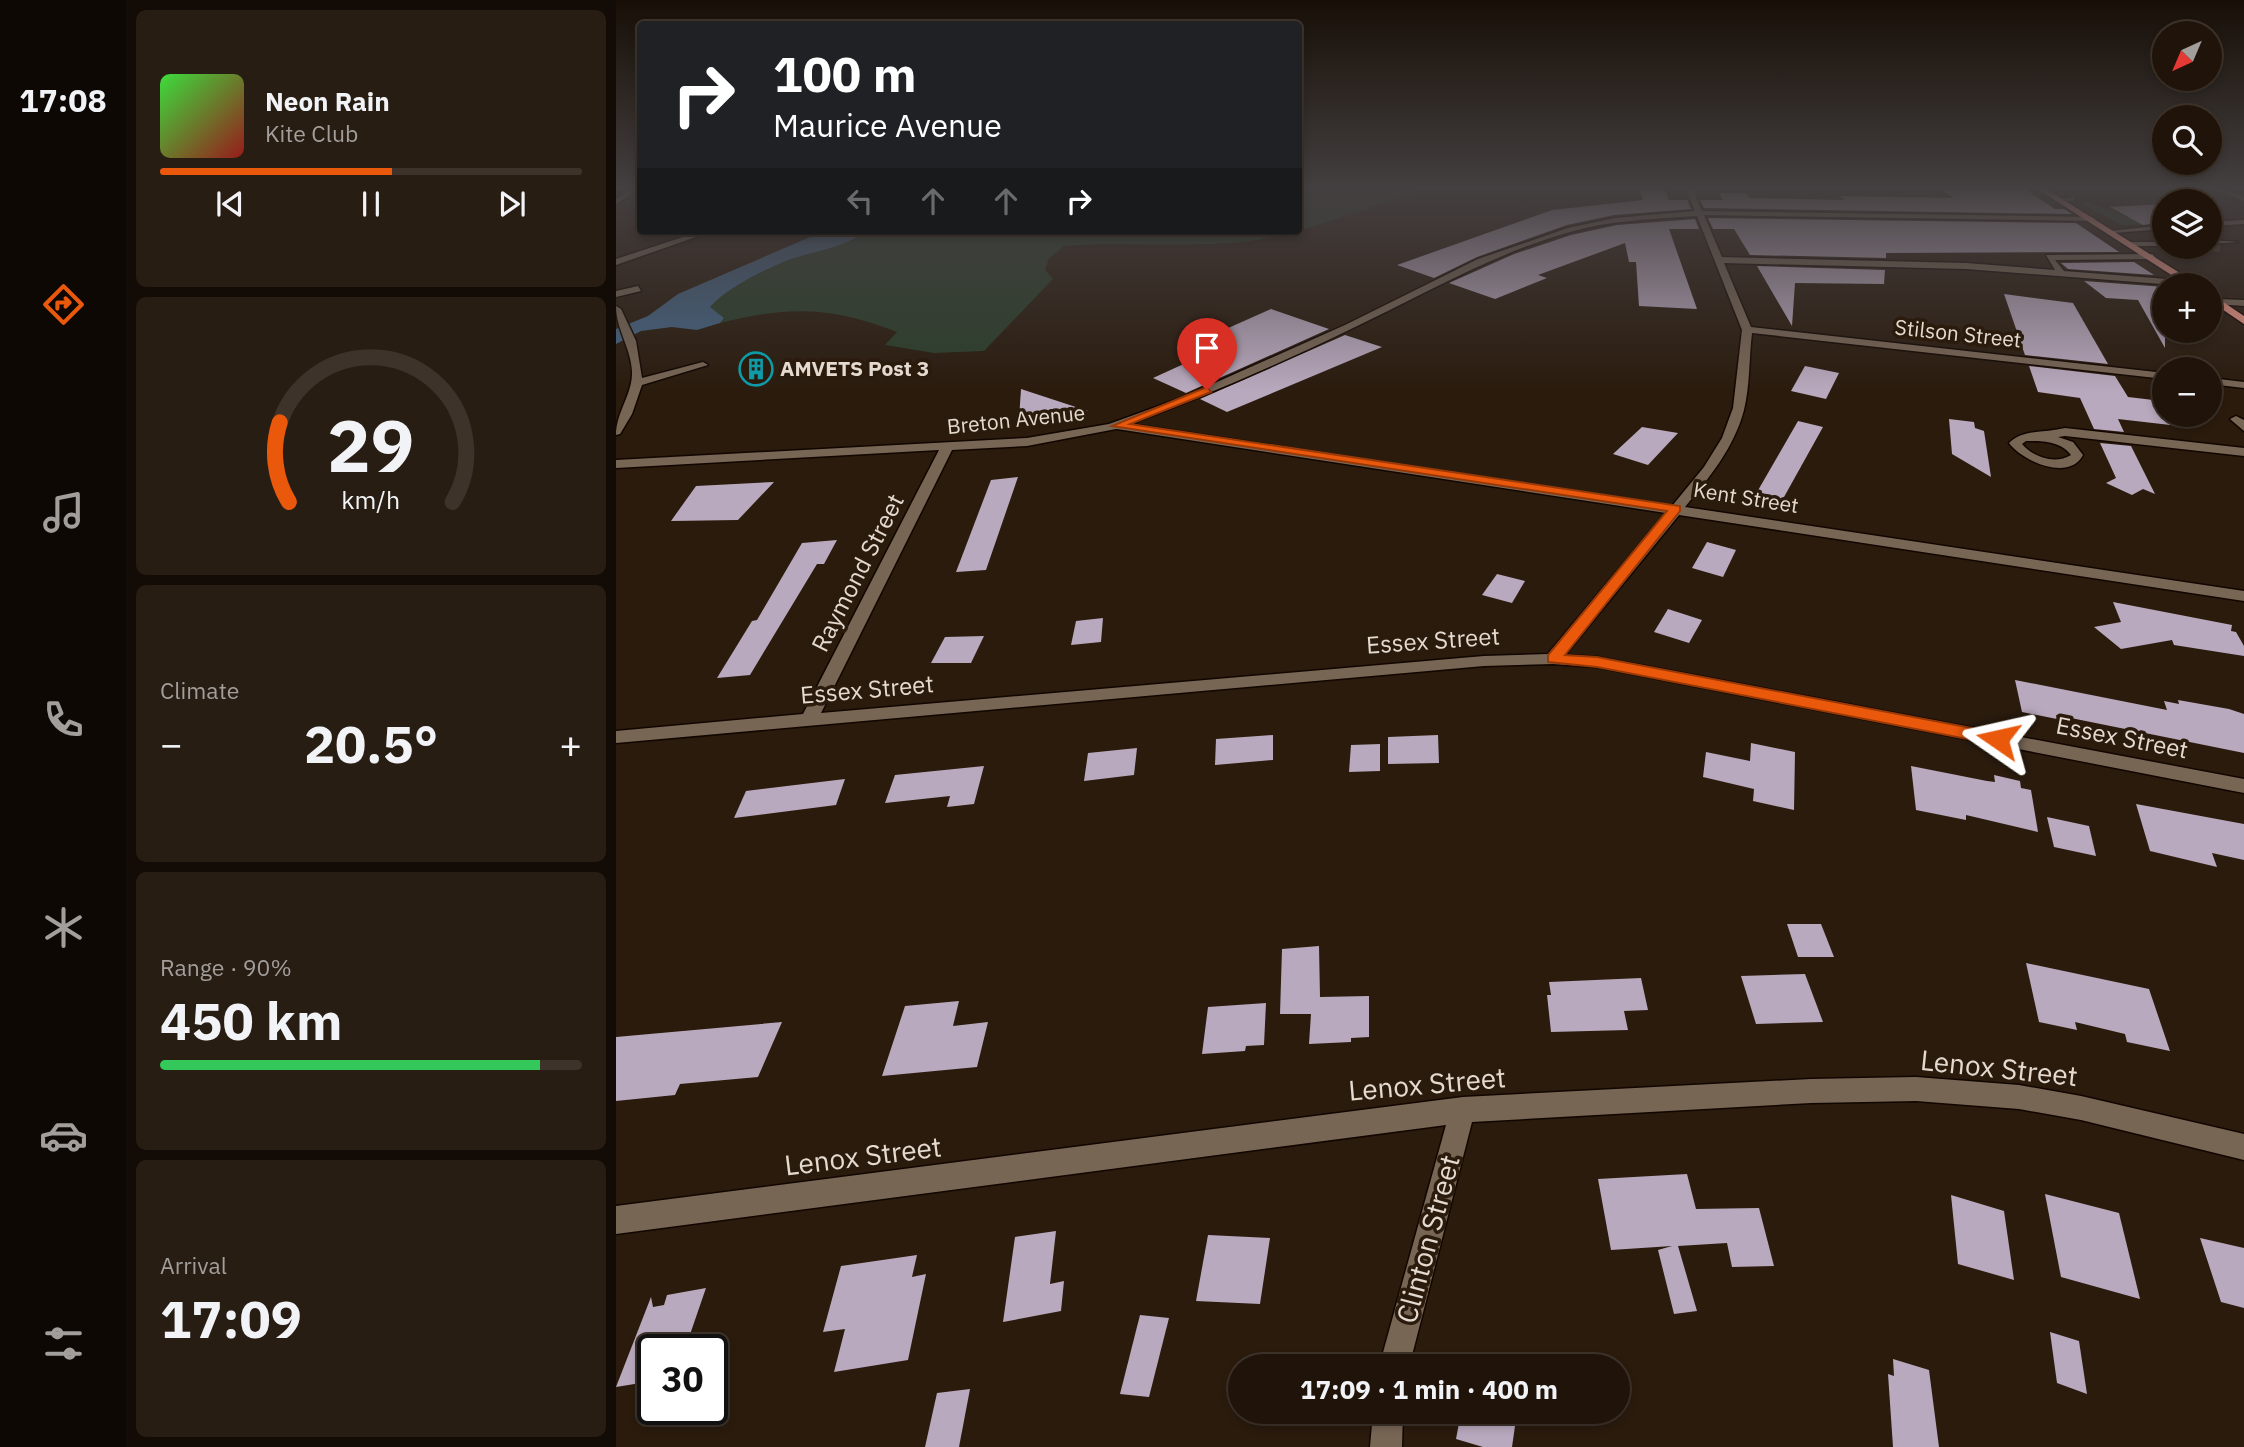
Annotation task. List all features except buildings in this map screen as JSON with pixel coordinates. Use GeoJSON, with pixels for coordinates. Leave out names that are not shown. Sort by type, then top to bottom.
{"type":"FeatureCollection","features":[{"type":"Feature","properties":{"kind":"highway"},"geometry":{"type":"LineString","coordinates":[[2156,259],[2175,272]]}},
{"type":"Feature","properties":{"kind":"highway"},"geometry":{"type":"LineString","coordinates":[[2222,304],[2244,321]]}},
{"type":"Feature","properties":{"kind":"street","name":"Breton Avenue"},"geometry":{"type":"LineString","coordinates":[[616,464],[1027,442],[1117,426],[1188,398],[1348,327],[1451,275],[1492,258]]}},
{"type":"Feature","properties":{"kind":"street"},"geometry":{"type":"LineString","coordinates":[[2049,258],[2062,274]]}},
{"type":"Feature","properties":{"kind":"street"},"geometry":{"type":"LineString","coordinates":[[1553,659],[1709,469],[1728,438],[1739,408],[1747,330],[1720,260],[1966,266],[2152,282]]}},
{"type":"Feature","properties":{"kind":"street"},"geometry":{"type":"LineString","coordinates":[[2175,272],[2193,272]]}},
{"type":"Feature","properties":{"kind":"street"},"geometry":{"type":"LineString","coordinates":[[616,294],[638,289]]}},
{"type":"Feature","properties":{"kind":"street"},"geometry":{"type":"LineString","coordinates":[[2222,300],[2244,303]]}},
{"type":"Feature","properties":{"kind":"street"},"geometry":{"type":"LineString","coordinates":[[616,309],[630,338],[639,366],[638,383],[631,405],[616,431]]}},
{"type":"Feature","properties":{"kind":"street","name":"Stilson Street"},"geometry":{"type":"LineString","coordinates":[[1747,330],[2152,375]]}},
{"type":"Feature","properties":{"kind":"street"},"geometry":{"type":"LineString","coordinates":[[638,383],[703,365]]}},
{"type":"Feature","properties":{"kind":"street"},"geometry":{"type":"LineString","coordinates":[[2222,382],[2244,385]]}},
{"type":"Feature","properties":{"kind":"street","name":"Kent Street"},"geometry":{"type":"LineString","coordinates":[[1117,426],[1676,508],[2244,596]]}},
{"type":"Feature","properties":{"kind":"street"},"geometry":{"type":"LineString","coordinates":[[2045,437],[2053,432],[2086,432],[2244,452]]}},
{"type":"Feature","properties":{"kind":"street","name":"Raymond Street"},"geometry":{"type":"LineString","coordinates":[[809,720],[947,447]]}},
{"type":"Feature","properties":{"kind":"street","name":"Essex Street"},"geometry":{"type":"LineString","coordinates":[[616,737],[1484,661],[1553,659],[1597,662],[2244,786]]}},
{"type":"Feature","properties":{"kind":"street","name":"Lenox Street"},"geometry":{"type":"LineString","coordinates":[[616,1220],[1463,1110],[1811,1091],[1916,1089],[1981,1093],[2063,1104],[2244,1147]]}},
{"type":"Feature","properties":{"kind":"street","name":"Clinton Street"},"geometry":{"type":"LineString","coordinates":[[1397,1354],[1463,1110]]}},
{"type":"Feature","properties":{"kind":"street"},"geometry":{"type":"LineString","coordinates":[[1386,1447],[1387,1424]]}},
{"type":"Feature","properties":{"kind":"green space"},"geometry":{"type":"Polygon","coordinates":[[[794,258],[1050,258],[1045,270],[1053,279],[984,351],[934,353],[885,345],[897,332],[873,323],[830,313],[810,311],[767,314],[720,323],[724,318],[709,307],[726,293],[761,272],[794,258]]]}},
{"type":"Feature","properties":{"kind":"water"},"geometry":{"type":"Polygon","coordinates":[[[763,258],[796,258],[761,272],[717,300],[710,307],[724,318],[720,323],[697,330],[672,327],[641,331],[616,344],[616,329],[648,316],[678,294],[763,258]]]}},
{"type":"Feature","properties":{"kind":"place","name":"AMVETS Post 3"},"geometry":{"type":"Point","coordinates":[756,369]}},
{"type":"Feature","properties":{"kind":"route"},"geometry":{"type":"LineString","coordinates":[[1207,390],[1117,426],[1676,508],[1553,659],[1597,662],[1998,739]]}}]}
